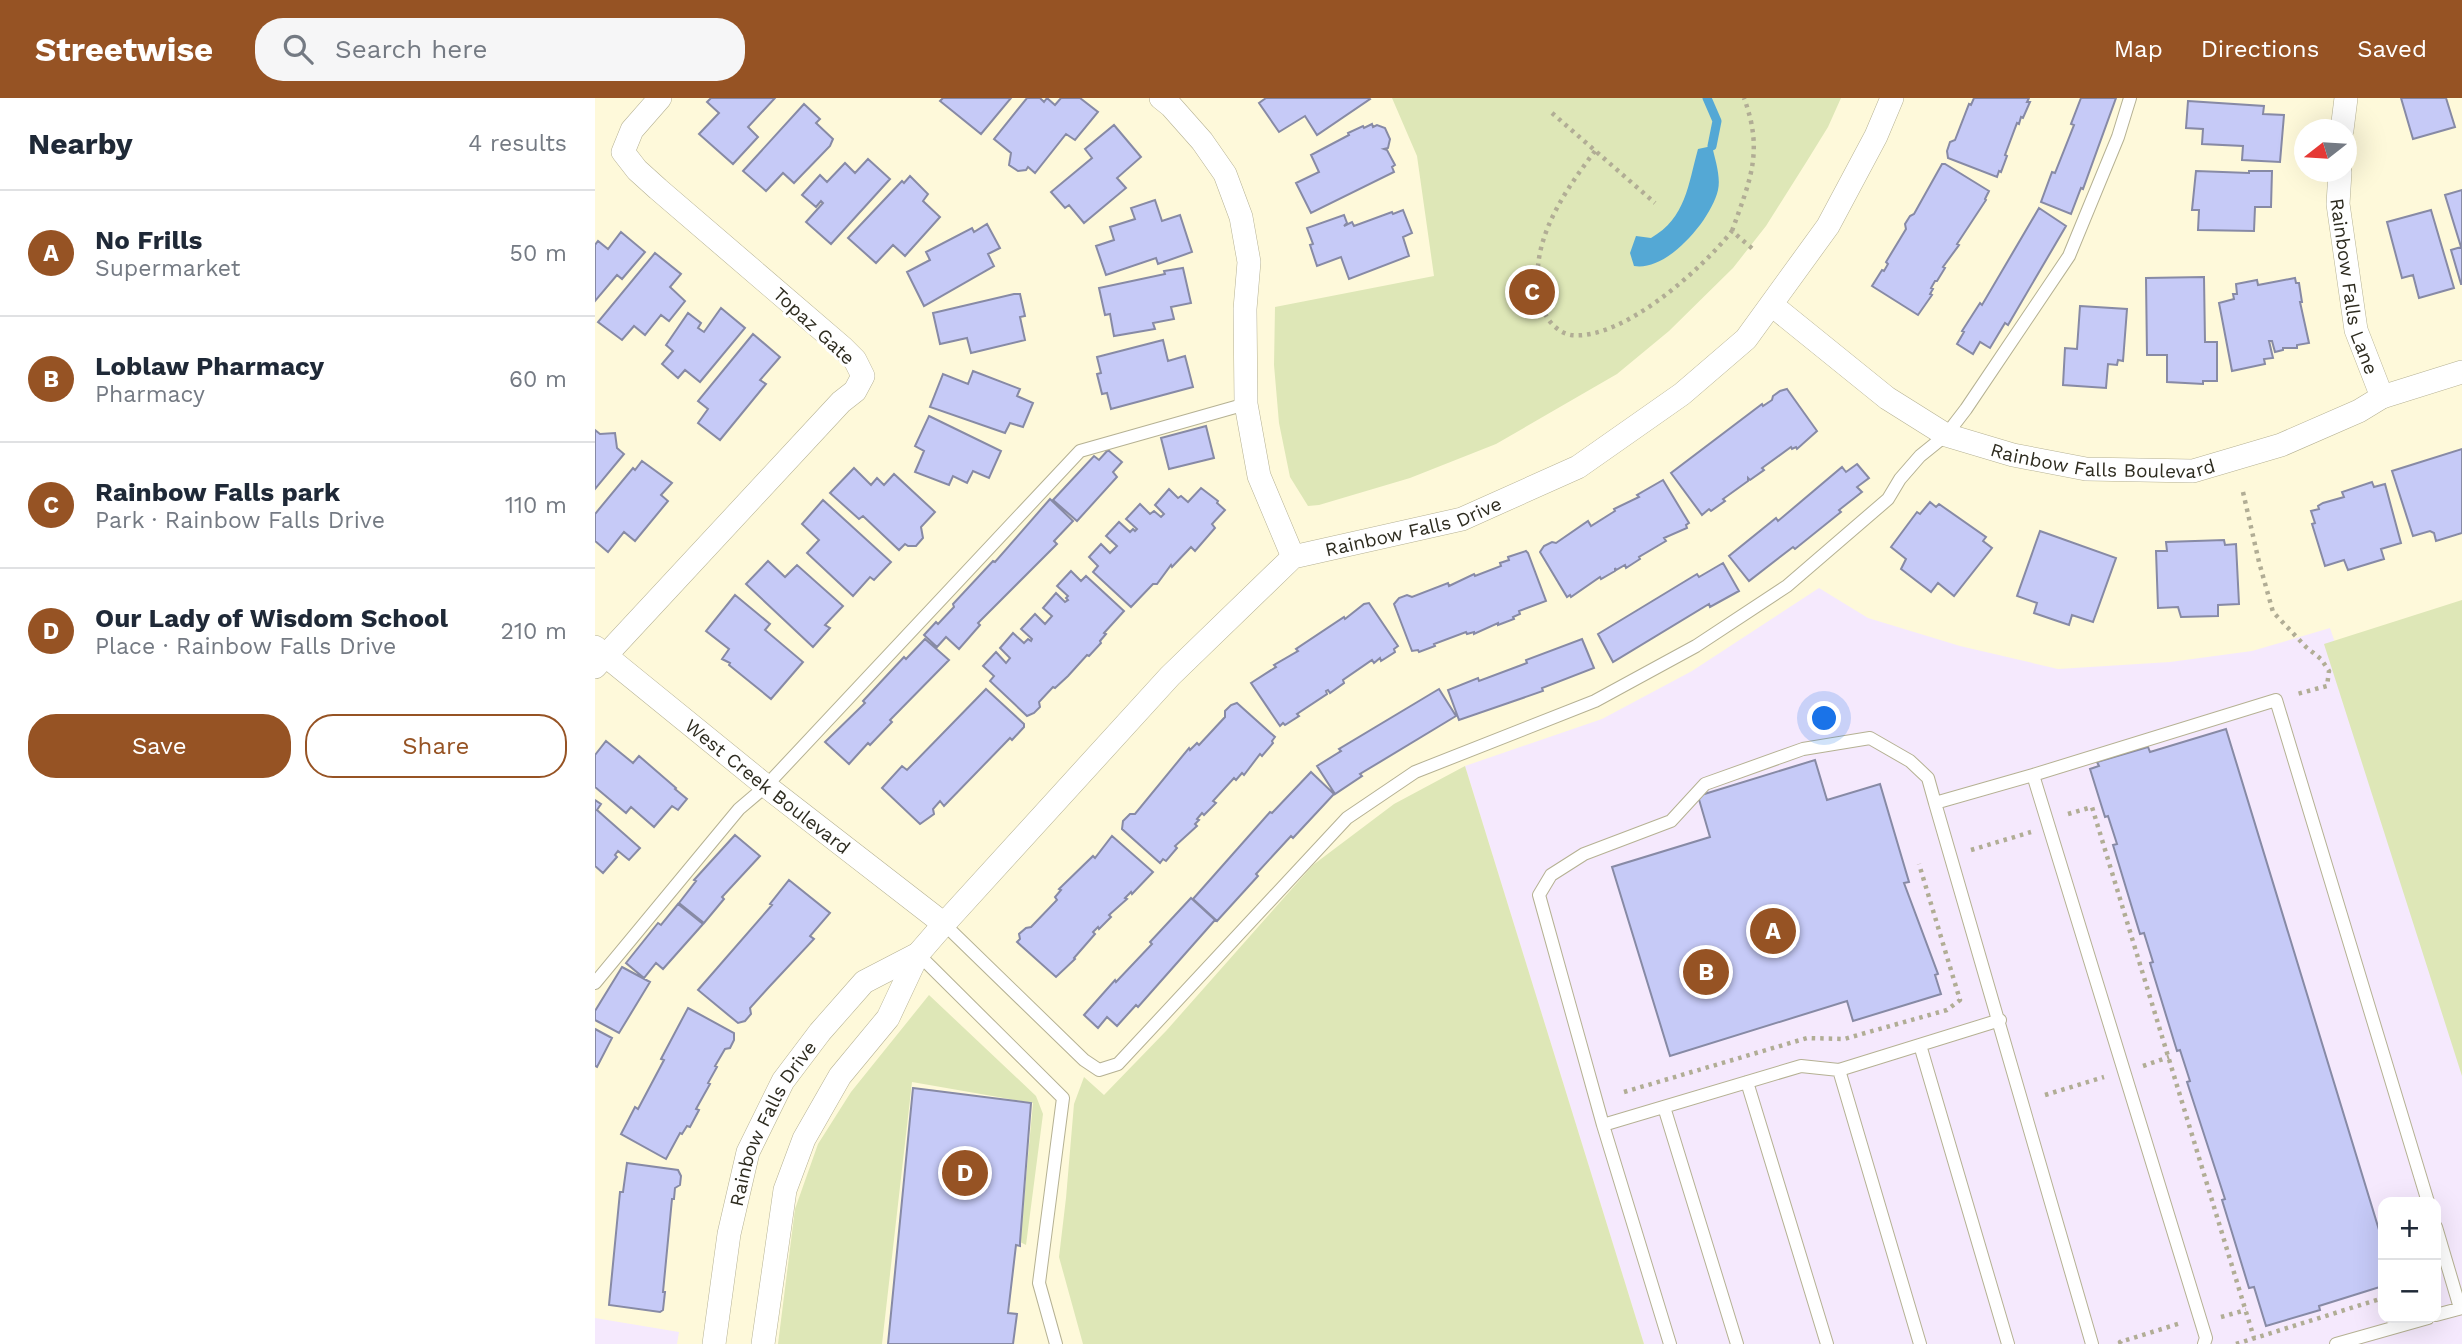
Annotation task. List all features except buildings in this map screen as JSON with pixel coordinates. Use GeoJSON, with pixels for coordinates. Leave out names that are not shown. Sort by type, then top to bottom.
{"type":"FeatureCollection","features":[{"type":"Feature","properties":{"kind":"street","name":"Topaz Gate"},"geometry":{"type":"LineString","coordinates":[[598,656],[855,390],[863,376],[855,360],[842,347],[658,189],[637,170],[623,152],[632,130],[660,98]]}},
{"type":"Feature","properties":{"kind":"street"},"geometry":{"type":"LineString","coordinates":[[1161,98],[1202,141],[1225,174],[1241,217],[1249,262],[1244,309],[1246,404],[1259,475],[1293,557]]}},
{"type":"Feature","properties":{"kind":"street","name":"Rainbow Falls Drive"},"geometry":{"type":"LineString","coordinates":[[763,1344],[785,1190],[804,1139],[840,1076],[888,1018],[918,954],[944,924],[1170,676],[1293,557],[1462,519],[1578,467],[1682,394],[1746,339],[1828,226],[1876,136],[1892,98]]}},
{"type":"Feature","properties":{"kind":"street"},"geometry":{"type":"LineString","coordinates":[[2343,119],[2346,98]]}},
{"type":"Feature","properties":{"kind":"street","name":"Rainbow Falls Lane"},"geometry":{"type":"LineString","coordinates":[[2339,182],[2338,204],[2355,330],[2382,397]]}},
{"type":"Feature","properties":{"kind":"street","name":"Rainbow Falls Boulevard"},"geometry":{"type":"LineString","coordinates":[[1772,305],[1887,398],[1945,435],[2013,456],[2086,469],[2193,471],[2281,444],[2360,411],[2382,397],[2462,372]]}},
{"type":"Feature","properties":{"kind":"street","name":"West Creek Boulevard"},"geometry":{"type":"LineString","coordinates":[[598,656],[944,924]]}},
{"type":"Feature","properties":{"kind":"street","name":"Rainbow Falls Drive"},"geometry":{"type":"LineString","coordinates":[[714,1344],[729,1234],[748,1152],[783,1081],[820,1031],[864,982],[918,954]]}},
{"type":"Feature","properties":{"kind":"lane"},"geometry":{"type":"LineString","coordinates":[[944,924],[1084,1060],[1099,1070],[1118,1064],[1347,818],[1415,772],[1595,701],[1696,646],[1787,586],[1888,499],[1920,456],[1945,435],[2004,356],[2069,256],[2118,137],[2130,98]]}},
{"type":"Feature","properties":{"kind":"lane"},"geometry":{"type":"LineString","coordinates":[[595,983],[739,809],[766,786],[1080,451],[1246,404]]}},
{"type":"Feature","properties":{"kind":"lane"},"geometry":{"type":"LineString","coordinates":[[1935,803],[2276,700],[2426,1197]]}},
{"type":"Feature","properties":{"kind":"lane"},"geometry":{"type":"LineString","coordinates":[[1670,1344],[1539,895],[1551,875],[1584,854],[1671,821],[1705,784],[1803,749],[1870,738],[1910,761],[1928,778],[2092,1344]]}},
{"type":"Feature","properties":{"kind":"lane"},"geometry":{"type":"LineString","coordinates":[[2033,775],[2204,1329],[2204,1344]]}},
{"type":"Feature","properties":{"kind":"lane"},"geometry":{"type":"LineString","coordinates":[[918,954],[1063,1098],[1039,1283],[1056,1344]]}},
{"type":"Feature","properties":{"kind":"lane"},"geometry":{"type":"LineString","coordinates":[[1604,1125],[1801,1066],[1839,1070],[2000,1020]]}},
{"type":"Feature","properties":{"kind":"lane"},"geometry":{"type":"LineString","coordinates":[[1920,1045],[2008,1344]]}},
{"type":"Feature","properties":{"kind":"lane"},"geometry":{"type":"LineString","coordinates":[[1839,1070],[1920,1344]]}},
{"type":"Feature","properties":{"kind":"lane"},"geometry":{"type":"LineString","coordinates":[[1747,1082],[1827,1344]]}},
{"type":"Feature","properties":{"kind":"lane"},"geometry":{"type":"LineString","coordinates":[[1664,1107],[1737,1344]]}},
{"type":"Feature","properties":{"kind":"lane"},"geometry":{"type":"LineString","coordinates":[[2441,1243],[2461,1308],[2441,1314]]}},
{"type":"Feature","properties":{"kind":"lane"},"geometry":{"type":"LineString","coordinates":[[2336,1344],[2410,1323]]}},
{"type":"Feature","properties":{"kind":"path"},"geometry":{"type":"LineString","coordinates":[[1595,151],[1579,172],[1546,228],[1538,267],[1539,296],[1546,317],[1555,327],[1567,334],[1596,333],[1650,307],[1715,253],[1732,231],[1750,180],[1755,154],[1752,118],[1744,98]]}},
{"type":"Feature","properties":{"kind":"path"},"geometry":{"type":"LineString","coordinates":[[1552,113],[1655,203]]}},
{"type":"Feature","properties":{"kind":"path"},"geometry":{"type":"LineString","coordinates":[[1732,231],[1755,251]]}},
{"type":"Feature","properties":{"kind":"path"},"geometry":{"type":"LineString","coordinates":[[2243,492],[2273,612],[2321,659],[2329,671],[2327,686],[2276,700]]}},
{"type":"Feature","properties":{"kind":"path"},"geometry":{"type":"LineString","coordinates":[[2068,814],[2092,807],[2254,1338]]}},
{"type":"Feature","properties":{"kind":"path"},"geometry":{"type":"LineString","coordinates":[[1971,850],[2031,832]]}},
{"type":"Feature","properties":{"kind":"path"},"geometry":{"type":"LineString","coordinates":[[1919,864],[1960,1000]]}},
{"type":"Feature","properties":{"kind":"path"},"geometry":{"type":"LineString","coordinates":[[2142,1066],[2169,1057]]}},
{"type":"Feature","properties":{"kind":"path"},"geometry":{"type":"LineString","coordinates":[[2045,1096],[2108,1076]]}},
{"type":"Feature","properties":{"kind":"path"},"geometry":{"type":"LineString","coordinates":[[2236,1344],[2378,1300]]}},
{"type":"Feature","properties":{"kind":"path"},"geometry":{"type":"LineString","coordinates":[[2220,1318],[2246,1310]]}},
{"type":"Feature","properties":{"kind":"path"},"geometry":{"type":"LineString","coordinates":[[2121,1344],[2120,1342],[2183,1323]]}},
{"type":"Feature","properties":{"kind":"shaded area"},"geometry":{"type":"Polygon","coordinates":[[[1819,588],[1868,618],[1960,646],[2058,669],[2170,662],[2252,651],[2330,628],[2462,1016],[2462,1344],[1644,1344],[1465,766],[1602,719],[1692,671],[1819,588]]]}},
{"type":"Feature","properties":{"kind":"shaded area"},"geometry":{"type":"Polygon","coordinates":[[[595,1318],[679,1332],[677,1344],[595,1344],[595,1318]]]}},
{"type":"Feature","properties":{"kind":"green space"},"geometry":{"type":"Polygon","coordinates":[[[1392,98],[1841,98],[1828,127],[1766,226],[1733,268],[1669,331],[1617,374],[1496,444],[1410,478],[1308,506],[1290,477],[1279,423],[1274,365],[1275,307],[1434,276],[1417,156],[1392,98]]]}},
{"type":"Feature","properties":{"kind":"green space"},"geometry":{"type":"Polygon","coordinates":[[[2462,600],[2462,1076],[2324,644],[2462,600]]]}},
{"type":"Feature","properties":{"kind":"green space"},"geometry":{"type":"Polygon","coordinates":[[[1465,766],[1644,1344],[1083,1344],[1059,1257],[1074,1104],[1084,1077],[1104,1095],[1166,1031],[1313,865],[1394,804],[1465,766]]]}},
{"type":"Feature","properties":{"kind":"green space"},"geometry":{"type":"Polygon","coordinates":[[[929,995],[1036,1096],[1043,1114],[1026,1245],[1020,1242],[1033,1103],[912,1082],[882,1344],[778,1344],[795,1209],[818,1144],[851,1092],[929,995]]]}},
{"type":"Feature","properties":{"kind":"water"},"geometry":{"type":"Polygon","coordinates":[[[1712,146],[1719,185],[1707,215],[1686,242],[1673,252],[1647,266],[1634,266],[1630,253],[1636,236],[1651,238],[1672,221],[1684,200],[1698,149],[1712,146]]]}},
{"type":"Feature","properties":{"kind":"waterway"},"geometry":{"type":"LineString","coordinates":[[1707,98],[1717,121],[1712,146]]}},
{"type":"Feature","properties":{"kind":"place","name":"Rainbow Falls park"},"geometry":{"type":"Point","coordinates":[1532,292]}},
{"type":"Feature","properties":{"kind":"place","name":"No Frills"},"geometry":{"type":"Point","coordinates":[1773,931]}},
{"type":"Feature","properties":{"kind":"place","name":"Loblaw Pharmacy"},"geometry":{"type":"Point","coordinates":[1706,972]}},
{"type":"Feature","properties":{"kind":"place","name":"Our Lady of Wisdom School"},"geometry":{"type":"Point","coordinates":[965,1173]}}]}
